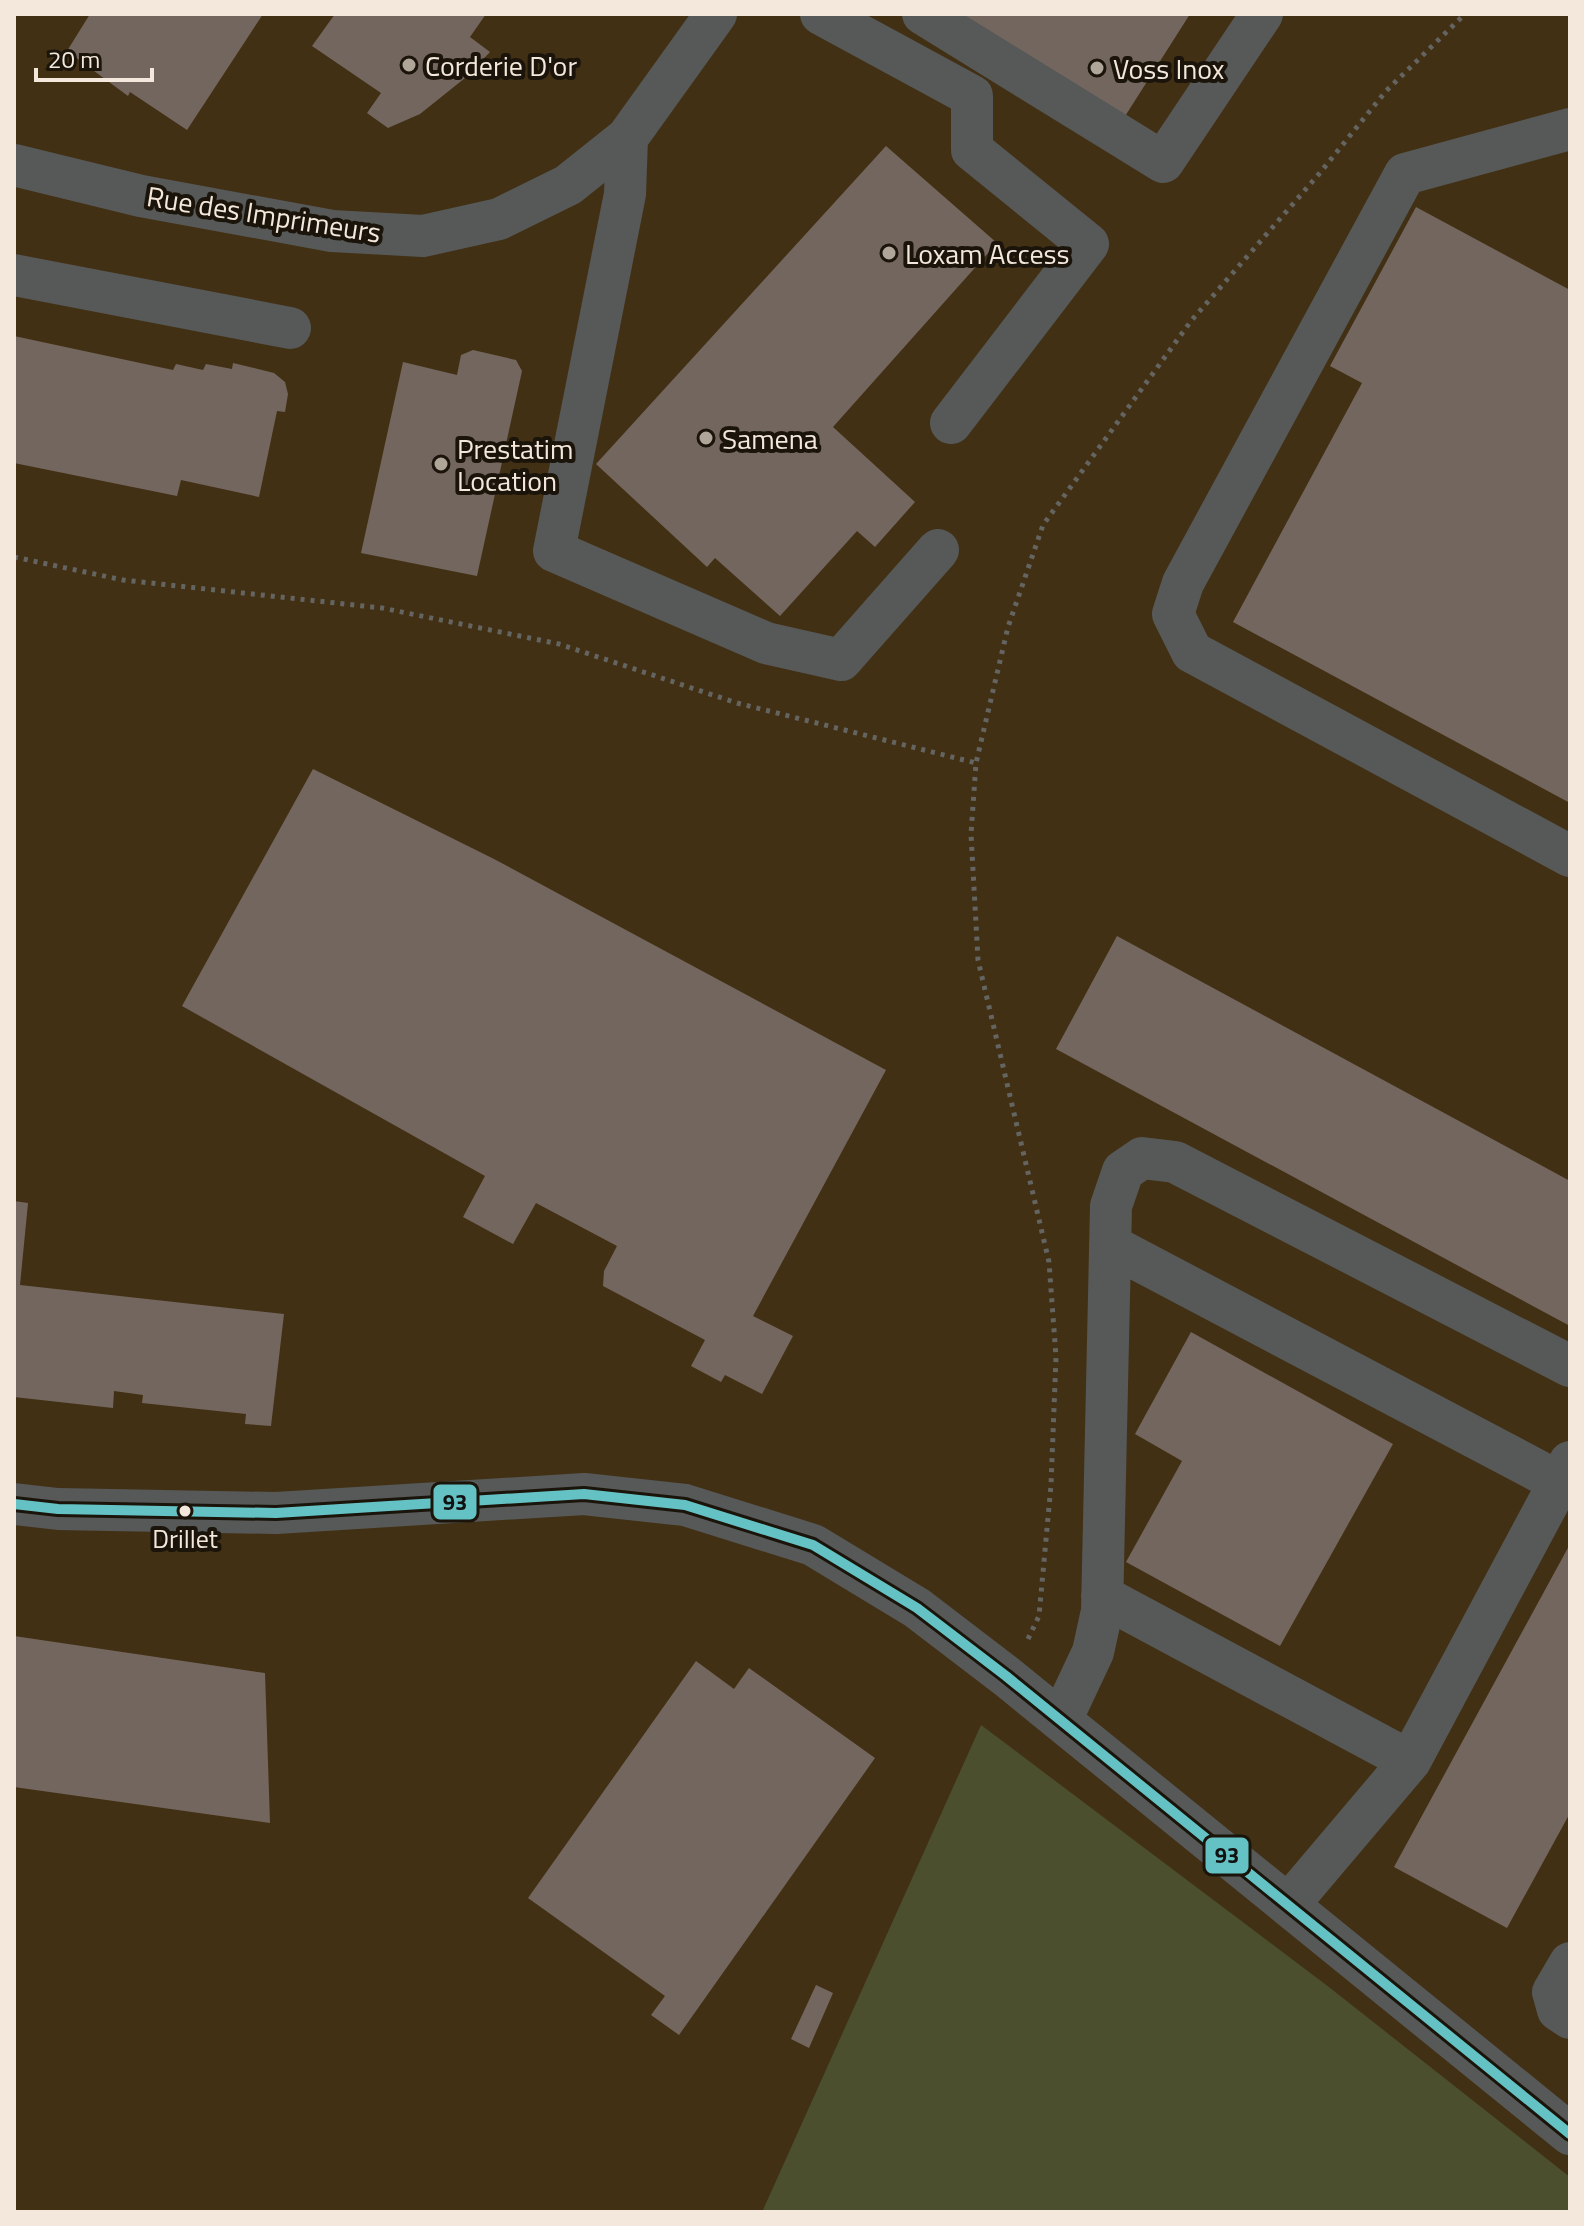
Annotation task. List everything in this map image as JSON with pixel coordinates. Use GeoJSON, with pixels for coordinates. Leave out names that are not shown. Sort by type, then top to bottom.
{"type":"FeatureCollection","features":[{"type":"Feature","properties":{"kind":"street","name":"Rue des Imprimeurs"},"geometry":{"type":"LineString","coordinates":[[14,165],[141,196],[332,231],[423,236],[499,219],[568,185],[627,138],[716,14]]}},
{"type":"Feature","properties":{"kind":"street"},"geometry":{"type":"LineString","coordinates":[[821,14],[972,96],[972,150],[1088,244],[951,423]]}},
{"type":"Feature","properties":{"kind":"street"},"geometry":{"type":"LineString","coordinates":[[923,14],[1163,162],[1262,14]]}},
{"type":"Feature","properties":{"kind":"street"},"geometry":{"type":"LineString","coordinates":[[1570,129],[1405,174],[1183,583],[1173,614],[1192,652],[1570,856]]}},
{"type":"Feature","properties":{"kind":"street"},"geometry":{"type":"LineString","coordinates":[[627,138],[625,194],[554,551],[766,643],[841,660],[938,550]]}},
{"type":"Feature","properties":{"kind":"street"},"geometry":{"type":"LineString","coordinates":[[14,275],[290,328]]}},
{"type":"Feature","properties":{"kind":"street"},"geometry":{"type":"LineString","coordinates":[[1061,1720],[1093,1652],[1102,1596],[1111,1206],[1123,1171],[1142,1158],[1175,1162],[1570,1366]]}},
{"type":"Feature","properties":{"kind":"street"},"geometry":{"type":"LineString","coordinates":[[1110,1245],[1565,1472],[1410,1761],[1289,1904]]}},
{"type":"Feature","properties":{"kind":"street"},"geometry":{"type":"LineString","coordinates":[[14,1504],[58,1509],[276,1513],[584,1494],[685,1505],[813,1545],[917,1608],[1061,1720],[1570,2134]]}},
{"type":"Feature","properties":{"kind":"street"},"geometry":{"type":"LineString","coordinates":[[1102,1596],[1410,1761]]}},
{"type":"Feature","properties":{"kind":"street"},"geometry":{"type":"LineString","coordinates":[[1570,1963],[1553,1992],[1558,2010],[1570,2018]]}},
{"type":"Feature","properties":{"kind":"path"},"geometry":{"type":"LineString","coordinates":[[1028,1639],[1039,1616],[1051,1485],[1056,1357],[1049,1262],[978,960],[971,834],[976,763],[1008,627],[1043,525],[1191,321],[1319,174],[1386,91],[1465,14]]}},
{"type":"Feature","properties":{"kind":"path"},"geometry":{"type":"LineString","coordinates":[[14,557],[123,580],[382,608],[559,644],[737,703],[976,763]]}},
{"type":"Feature","properties":{"kind":"shaded area"},"geometry":{"type":"Polygon","coordinates":[[[14,14],[1570,14],[1570,2177],[1329,1987],[981,1726],[762,2212],[14,2212],[14,14]]]}},
{"type":"Feature","properties":{"kind":"green space"},"geometry":{"type":"Polygon","coordinates":[[[981,1725],[1329,1987],[1570,2177],[1570,2212],[762,2212],[981,1725]]]}},
{"type":"Feature","properties":{"kind":"building"},"geometry":{"type":"Polygon","coordinates":[[[90,14],[263,14],[187,130],[130,92],[128,96],[67,51],[90,14]]]}},
{"type":"Feature","properties":{"kind":"building","name":"Corderie D'or"},"geometry":{"type":"Polygon","coordinates":[[[335,14],[486,14],[470,37],[490,52],[465,78],[420,114],[388,128],[367,113],[381,93],[312,46],[335,14]]]}},
{"type":"Feature","properties":{"kind":"building","name":"Voss Inox"},"geometry":{"type":"Polygon","coordinates":[[[952,14],[1190,14],[1122,121],[952,14]]]}},
{"type":"Feature","properties":{"kind":"building"},"geometry":{"type":"Polygon","coordinates":[[[886,146],[997,243],[833,427],[915,502],[875,547],[857,531],[780,616],[715,558],[707,567],[596,464],[886,146]]]}},
{"type":"Feature","properties":{"kind":"building"},"geometry":{"type":"Polygon","coordinates":[[[1416,207],[1570,290],[1570,803],[1233,622],[1362,383],[1330,366],[1416,207]]]}},
{"type":"Feature","properties":{"kind":"building"},"geometry":{"type":"Polygon","coordinates":[[[14,336],[173,370],[176,364],[203,370],[206,364],[232,369],[233,363],[274,373],[285,382],[288,394],[285,412],[277,411],[259,497],[181,480],[177,496],[14,463],[14,336]]]}},
{"type":"Feature","properties":{"kind":"building","name":"Prestatim Location"},"geometry":{"type":"Polygon","coordinates":[[[473,350],[516,360],[522,371],[477,576],[361,553],[403,362],[457,375],[461,355],[473,350]]]}},
{"type":"Feature","properties":{"kind":"building"},"geometry":{"type":"Polygon","coordinates":[[[313,769],[494,859],[886,1070],[753,1316],[793,1336],[762,1394],[725,1375],[721,1382],[691,1366],[705,1340],[603,1286],[604,1271],[617,1246],[536,1203],[513,1244],[463,1217],[485,1176],[182,1006],[313,769]]]}},
{"type":"Feature","properties":{"kind":"building"},"geometry":{"type":"Polygon","coordinates":[[[1117,936],[1570,1181],[1570,1326],[1056,1049],[1117,936]]]}},
{"type":"Feature","properties":{"kind":"building"},"geometry":{"type":"Polygon","coordinates":[[[14,1201],[28,1203],[20,1285],[284,1314],[271,1426],[245,1424],[246,1414],[142,1403],[143,1395],[114,1391],[113,1408],[14,1397],[14,1201]]]}},
{"type":"Feature","properties":{"kind":"building"},"geometry":{"type":"Polygon","coordinates":[[[1191,1332],[1393,1444],[1280,1646],[1126,1562],[1182,1461],[1135,1434],[1191,1332]]]}},
{"type":"Feature","properties":{"kind":"building"},"geometry":{"type":"Polygon","coordinates":[[[1570,1544],[1570,1813],[1507,1928],[1394,1867],[1570,1544]]]}},
{"type":"Feature","properties":{"kind":"building"},"geometry":{"type":"Polygon","coordinates":[[[14,1636],[265,1673],[270,1823],[14,1787],[14,1636]]]}},
{"type":"Feature","properties":{"kind":"building"},"geometry":{"type":"Polygon","coordinates":[[[696,1661],[734,1689],[749,1668],[875,1758],[679,2035],[651,2015],[665,1996],[528,1898],[696,1661]]]}},
{"type":"Feature","properties":{"kind":"building"},"geometry":{"type":"Polygon","coordinates":[[[816,1985],[833,1993],[809,2048],[791,2039],[816,1985]]]}},
{"type":"Feature","properties":{"kind":"transit line","name":"93"},"geometry":{"type":"LineString","coordinates":[[14,1504],[58,1509],[276,1513],[584,1494],[685,1505],[813,1545],[917,1608],[1006,1676],[1570,2134]]}},
{"type":"Feature","properties":{"kind":"place","name":"Corderie D'or"},"geometry":{"type":"Point","coordinates":[409,65]}},
{"type":"Feature","properties":{"kind":"place","name":"Voss Inox"},"geometry":{"type":"Point","coordinates":[1097,68]}},
{"type":"Feature","properties":{"kind":"place","name":"Loxam Access"},"geometry":{"type":"Point","coordinates":[889,253]}},
{"type":"Feature","properties":{"kind":"place","name":"Samena"},"geometry":{"type":"Point","coordinates":[706,438]}},
{"type":"Feature","properties":{"kind":"place","name":"Prestatim Location"},"geometry":{"type":"Point","coordinates":[441,464]}},
{"type":"Feature","properties":{"kind":"place","name":"Drillet"},"geometry":{"type":"Point","coordinates":[185,1511]}}]}
